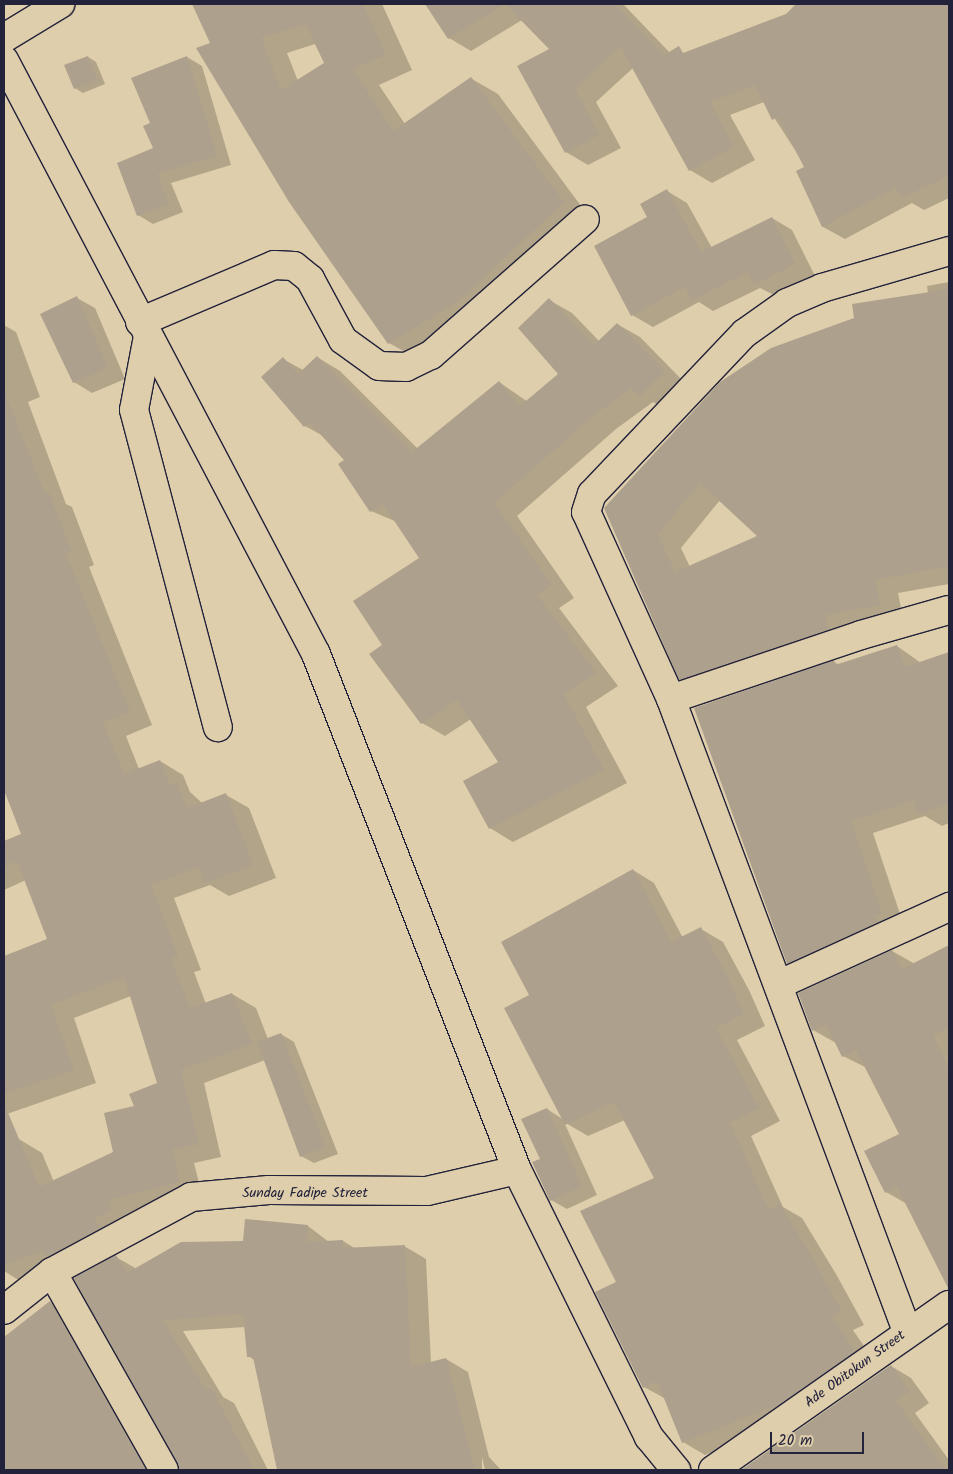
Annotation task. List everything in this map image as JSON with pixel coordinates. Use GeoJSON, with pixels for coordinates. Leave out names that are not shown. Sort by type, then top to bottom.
{"type":"FeatureCollection","features":[{"type":"Feature","properties":{"kind":"street"},"geometry":{"type":"LineString","coordinates":[[60,4],[5,41],[144,329],[316,654],[517,1170],[649,1437],[676,1470]]}},
{"type":"Feature","properties":{"kind":"street"},"geometry":{"type":"LineString","coordinates":[[144,329],[274,265],[294,266],[310,278],[344,340],[379,366],[406,367],[431,355],[586,219]]}},
{"type":"Feature","properties":{"kind":"street"},"geometry":{"type":"LineString","coordinates":[[907,1331],[780,984],[671,699],[590,529],[586,512],[592,494],[745,333],[787,303],[822,288],[949,251]]}},
{"type":"Feature","properties":{"kind":"street"},"geometry":{"type":"LineString","coordinates":[[144,329],[134,410],[218,727]]}},
{"type":"Feature","properties":{"kind":"street"},"geometry":{"type":"LineString","coordinates":[[671,699],[862,634],[949,610]]}},
{"type":"Feature","properties":{"kind":"street"},"geometry":{"type":"LineString","coordinates":[[780,984],[949,906]]}},
{"type":"Feature","properties":{"kind":"street","name":"Sunday Fadipe Street"},"geometry":{"type":"LineString","coordinates":[[4,1310],[52,1272],[190,1197],[269,1190],[427,1191],[517,1170]]}},
{"type":"Feature","properties":{"kind":"street"},"geometry":{"type":"LineString","coordinates":[[52,1272],[164,1470]]}},
{"type":"Feature","properties":{"kind":"street","name":"Ade Obitokun Street"},"geometry":{"type":"LineString","coordinates":[[713,1470],[907,1331],[949,1305]]}},
{"type":"Feature","properties":{"kind":"building"},"geometry":{"type":"Polygon","coordinates":[[[192,4],[363,4],[386,55],[353,69],[393,131],[471,77],[564,202],[459,301],[388,344],[289,202],[196,48],[210,43],[192,4]],[[306,24],[261,38],[281,90],[324,63],[306,24]]]}},
{"type":"Feature","properties":{"kind":"building"},"geometry":{"type":"Polygon","coordinates":[[[425,4],[505,4],[448,39],[425,4]]]}},
{"type":"Feature","properties":{"kind":"building"},"geometry":{"type":"Polygon","coordinates":[[[505,4],[615,4],[664,55],[679,46],[683,53],[786,14],[796,4],[949,4],[949,176],[902,198],[896,188],[822,227],[796,171],[804,167],[778,117],[772,120],[755,85],[710,102],[734,147],[689,171],[620,46],[575,89],[599,135],[565,153],[517,66],[549,49],[505,4]]]}},
{"type":"Feature","properties":{"kind":"building"},"geometry":{"type":"Polygon","coordinates":[[[88,56],[97,80],[74,89],[64,65],[88,56]]]}},
{"type":"Feature","properties":{"kind":"building"},"geometry":{"type":"Polygon","coordinates":[[[187,56],[217,156],[157,174],[169,204],[137,216],[117,163],[153,148],[143,126],[150,123],[131,78],[187,56]]]}},
{"type":"Feature","properties":{"kind":"building"},"geometry":{"type":"Polygon","coordinates":[[[667,189],[701,252],[772,217],[795,264],[754,285],[747,273],[692,300],[685,287],[631,316],[594,246],[647,217],[640,204],[667,189]]]}},
{"type":"Feature","properties":{"kind":"building"},"geometry":{"type":"Polygon","coordinates":[[[949,289],[949,566],[875,580],[880,605],[826,615],[828,630],[679,680],[604,508],[720,382],[771,348],[854,318],[852,304],[949,289]],[[700,483],[658,534],[675,572],[757,536],[700,483]]]}},
{"type":"Feature","properties":{"kind":"building"},"geometry":{"type":"Polygon","coordinates":[[[77,296],[108,368],[73,383],[40,314],[77,296]]]}},
{"type":"Feature","properties":{"kind":"building"},"geometry":{"type":"Polygon","coordinates":[[[549,298],[594,345],[617,323],[665,371],[640,396],[631,388],[593,416],[494,503],[552,585],[537,595],[596,673],[564,694],[604,770],[489,829],[463,781],[498,762],[457,700],[421,724],[369,654],[382,645],[353,601],[419,558],[383,504],[370,512],[338,464],[344,460],[309,422],[304,427],[261,377],[283,357],[298,374],[317,356],[412,452],[499,381],[520,406],[558,374],[518,328],[549,298]]]}},
{"type":"Feature","properties":{"kind":"building"},"geometry":{"type":"Polygon","coordinates":[[[4,391],[45,494],[49,492],[72,552],[66,554],[130,712],[103,722],[124,774],[160,760],[170,786],[177,783],[187,808],[226,793],[253,865],[205,883],[199,867],[151,885],[178,956],[171,959],[190,1008],[232,993],[252,1044],[181,1070],[199,1144],[172,1150],[180,1182],[108,1200],[112,1210],[94,1219],[100,1228],[47,1257],[43,1251],[4,1265],[4,1103],[39,1187],[113,1152],[104,1113],[134,1106],[129,1094],[157,1083],[124,977],[51,1005],[74,1070],[4,1094],[4,956],[47,939],[17,861],[4,867],[4,841],[21,834],[4,790],[4,391]]]}},
{"type":"Feature","properties":{"kind":"building"},"geometry":{"type":"Polygon","coordinates":[[[897,645],[905,667],[949,652],[949,804],[918,814],[914,800],[851,821],[882,913],[874,916],[878,922],[787,964],[694,708],[834,660],[835,665],[897,645]]]}},
{"type":"Feature","properties":{"kind":"building"},"geometry":{"type":"Polygon","coordinates":[[[633,869],[671,942],[701,927],[727,976],[744,1014],[716,1028],[759,1108],[730,1123],[769,1210],[780,1204],[814,1260],[842,1312],[832,1317],[855,1351],[782,1403],[682,1443],[657,1381],[643,1388],[595,1292],[616,1282],[580,1211],[654,1178],[614,1102],[565,1125],[504,1008],[529,995],[501,942],[633,869]]]}},
{"type":"Feature","properties":{"kind":"building"},"geometry":{"type":"Polygon","coordinates":[[[949,945],[949,1028],[933,1036],[949,1068],[949,1290],[897,1187],[885,1193],[864,1151],[899,1134],[856,1050],[842,1057],[826,1024],[812,1031],[798,993],[892,950],[902,969],[949,945]]]}},
{"type":"Feature","properties":{"kind":"building"},"geometry":{"type":"Polygon","coordinates":[[[281,1033],[326,1147],[300,1157],[257,1042],[281,1033]]]}},
{"type":"Feature","properties":{"kind":"building"},"geometry":{"type":"Polygon","coordinates":[[[547,1108],[582,1186],[550,1201],[532,1162],[540,1159],[521,1119],[547,1108]]]}},
{"type":"Feature","properties":{"kind":"building"},"geometry":{"type":"Polygon","coordinates":[[[245,1219],[308,1225],[307,1242],[343,1240],[343,1248],[405,1245],[411,1367],[446,1358],[475,1470],[277,1470],[253,1357],[247,1357],[243,1314],[163,1320],[205,1389],[212,1389],[254,1470],[180,1470],[73,1278],[116,1255],[127,1273],[181,1242],[243,1241],[245,1219]]]}},
{"type":"Feature","properties":{"kind":"building"},"geometry":{"type":"Polygon","coordinates":[[[50,1301],[146,1470],[4,1470],[4,1337],[50,1301]]]}},
{"type":"Feature","properties":{"kind":"building"},"geometry":{"type":"Polygon","coordinates":[[[891,1365],[910,1391],[896,1401],[946,1470],[741,1470],[891,1365]]]}}]}
